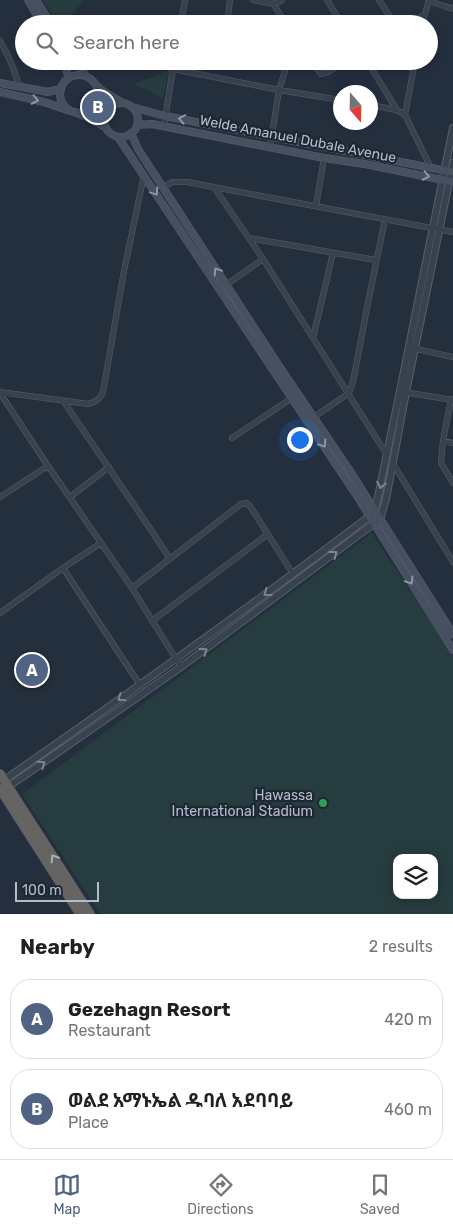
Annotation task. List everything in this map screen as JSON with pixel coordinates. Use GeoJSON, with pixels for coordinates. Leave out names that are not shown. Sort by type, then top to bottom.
{"type":"FeatureCollection","features":[{"type":"Feature","properties":{"kind":"highway"},"geometry":{"type":"LineString","coordinates":[[2,785],[80,914]]}},
{"type":"Feature","properties":{"kind":"highway"},"geometry":{"type":"LineString","coordinates":[[2,785],[90,914]]}},
{"type":"Feature","properties":{"kind":"main road"},"geometry":{"type":"LineString","coordinates":[[28,0],[37,15]]}},
{"type":"Feature","properties":{"kind":"main road"},"geometry":{"type":"LineString","coordinates":[[36,0],[45,15]]}},
{"type":"Feature","properties":{"kind":"main road"},"geometry":{"type":"LineString","coordinates":[[66,70],[69,78]]}},
{"type":"Feature","properties":{"kind":"main road"},"geometry":{"type":"LineString","coordinates":[[82,70],[104,92],[132,107],[165,116],[450,171]]}},
{"type":"Feature","properties":{"kind":"main road"},"geometry":{"type":"LineString","coordinates":[[86,76],[79,75],[65,81],[61,89],[60,100],[64,106],[72,112],[84,113],[90,110],[98,98],[96,85]]}},
{"type":"Feature","properties":{"kind":"main road"},"geometry":{"type":"LineString","coordinates":[[0,83],[47,92],[61,89]]}},
{"type":"Feature","properties":{"kind":"main road"},"geometry":{"type":"LineString","coordinates":[[0,92],[44,102],[87,117],[105,127]]}},
{"type":"Feature","properties":{"kind":"main road"},"geometry":{"type":"LineString","coordinates":[[122,102],[108,107],[104,113],[105,127],[109,133],[118,137],[292,398],[372,513],[453,650]]}},
{"type":"Feature","properties":{"kind":"main road"},"geometry":{"type":"LineString","coordinates":[[118,137],[128,135],[134,131],[137,125],[138,118],[132,107]]}},
{"type":"Feature","properties":{"kind":"main road","name":"Welde Amanuel Dubale Avenue"},"geometry":{"type":"LineString","coordinates":[[137,125],[164,126],[448,181]]}},
{"type":"Feature","properties":{"kind":"main road"},"geometry":{"type":"LineString","coordinates":[[131,133],[138,149],[163,188],[348,468],[372,513]]}},
{"type":"Feature","properties":{"kind":"main road"},"geometry":{"type":"LineString","coordinates":[[367,165],[370,155]]}},
{"type":"Feature","properties":{"kind":"main road"},"geometry":{"type":"LineString","coordinates":[[377,521],[453,634]]}},
{"type":"Feature","properties":{"kind":"street"},"geometry":{"type":"LineString","coordinates":[[182,15],[185,0]]}},
{"type":"Feature","properties":{"kind":"street"},"geometry":{"type":"LineString","coordinates":[[228,15],[230,0]]}},
{"type":"Feature","properties":{"kind":"street"},"geometry":{"type":"LineString","coordinates":[[253,0],[273,2],[282,0]]}},
{"type":"Feature","properties":{"kind":"street"},"geometry":{"type":"LineString","coordinates":[[327,0],[336,15]]}},
{"type":"Feature","properties":{"kind":"street"},"geometry":{"type":"LineString","coordinates":[[379,0],[389,15]]}},
{"type":"Feature","properties":{"kind":"street"},"geometry":{"type":"LineString","coordinates":[[424,15],[428,0],[453,9]]}},
{"type":"Feature","properties":{"kind":"street"},"geometry":{"type":"LineString","coordinates":[[273,2],[281,15]]}},
{"type":"Feature","properties":{"kind":"street"},"geometry":{"type":"LineString","coordinates":[[0,41],[9,57],[19,87]]}},
{"type":"Feature","properties":{"kind":"street"},"geometry":{"type":"LineString","coordinates":[[164,126],[173,70]]}},
{"type":"Feature","properties":{"kind":"street"},"geometry":{"type":"LineString","coordinates":[[178,70],[333,99]]}},
{"type":"Feature","properties":{"kind":"street"},"geometry":{"type":"LineString","coordinates":[[270,147],[279,90],[285,70]]}},
{"type":"Feature","properties":{"kind":"street"},"geometry":{"type":"LineString","coordinates":[[318,70],[321,74],[331,70]]}},
{"type":"Feature","properties":{"kind":"street"},"geometry":{"type":"LineString","coordinates":[[373,70],[397,110]]}},
{"type":"Feature","properties":{"kind":"street"},"geometry":{"type":"LineString","coordinates":[[405,115],[413,70]]}},
{"type":"Feature","properties":{"kind":"street"},"geometry":{"type":"LineString","coordinates":[[378,106],[397,110],[405,115],[431,168]]}},
{"type":"Feature","properties":{"kind":"street"},"geometry":{"type":"LineString","coordinates":[[2,785],[293,574],[372,513],[403,391],[436,229],[448,181],[453,128]]}},
{"type":"Feature","properties":{"kind":"street"},"geometry":{"type":"LineString","coordinates":[[316,206],[324,158]]}},
{"type":"Feature","properties":{"kind":"street"},"geometry":{"type":"LineString","coordinates":[[450,171],[453,163]]}},
{"type":"Feature","properties":{"kind":"street"},"geometry":{"type":"LineString","coordinates":[[0,392],[88,404],[100,398],[103,392],[124,270],[144,175]]}},
{"type":"Feature","properties":{"kind":"street"},"geometry":{"type":"LineString","coordinates":[[163,188],[172,182],[178,181],[453,232]]}},
{"type":"Feature","properties":{"kind":"street"},"geometry":{"type":"LineString","coordinates":[[214,187],[263,259],[349,393],[453,562]]}},
{"type":"Feature","properties":{"kind":"street"},"geometry":{"type":"LineString","coordinates":[[314,417],[349,393],[355,373],[385,219]]}},
{"type":"Feature","properties":{"kind":"street"},"geometry":{"type":"LineString","coordinates":[[249,238],[376,260]]}},
{"type":"Feature","properties":{"kind":"street"},"geometry":{"type":"LineString","coordinates":[[313,338],[332,253]]}},
{"type":"Feature","properties":{"kind":"street"},"geometry":{"type":"LineString","coordinates":[[226,285],[263,259]]}},
{"type":"Feature","properties":{"kind":"street"},"geometry":{"type":"LineString","coordinates":[[412,348],[453,357]]}},
{"type":"Feature","properties":{"kind":"street"},"geometry":{"type":"LineString","coordinates":[[403,391],[452,400],[443,441],[441,462],[453,483]]}},
{"type":"Feature","properties":{"kind":"street"},"geometry":{"type":"LineString","coordinates":[[2,785],[181,667],[377,521],[386,499],[403,391]]}},
{"type":"Feature","properties":{"kind":"street"},"geometry":{"type":"LineString","coordinates":[[0,392],[48,466],[132,588],[181,667]]}},
{"type":"Feature","properties":{"kind":"street"},"geometry":{"type":"LineString","coordinates":[[232,438],[292,398]]}},
{"type":"Feature","properties":{"kind":"street"},"geometry":{"type":"LineString","coordinates":[[64,402],[170,559]]}},
{"type":"Feature","properties":{"kind":"street"},"geometry":{"type":"LineString","coordinates":[[443,441],[453,443]]}},
{"type":"Feature","properties":{"kind":"street"},"geometry":{"type":"LineString","coordinates":[[0,497],[48,466]]}},
{"type":"Feature","properties":{"kind":"street"},"geometry":{"type":"LineString","coordinates":[[70,497],[109,467]]}},
{"type":"Feature","properties":{"kind":"street"},"geometry":{"type":"LineString","coordinates":[[132,588],[241,504],[246,503],[250,506],[293,574]]}},
{"type":"Feature","properties":{"kind":"street"},"geometry":{"type":"LineString","coordinates":[[152,621],[268,534]]}},
{"type":"Feature","properties":{"kind":"street"},"geometry":{"type":"LineString","coordinates":[[0,614],[101,543]]}},
{"type":"Feature","properties":{"kind":"street"},"geometry":{"type":"LineString","coordinates":[[63,568],[140,685]]}},
{"type":"Feature","properties":{"kind":"green space"},"geometry":{"type":"Polygon","coordinates":[[[43,0],[84,0],[72,15],[52,15],[43,0]]]}},
{"type":"Feature","properties":{"kind":"green space"},"geometry":{"type":"Polygon","coordinates":[[[169,70],[163,98],[134,84],[169,70]]]}},
{"type":"Feature","properties":{"kind":"green space"},"geometry":{"type":"Polygon","coordinates":[[[372,533],[453,656],[453,914],[100,914],[22,794],[372,533]]]}},
{"type":"Feature","properties":{"kind":"place","name":"ወልደ አማኑኤል ዱባለ አደባባይ"},"geometry":{"type":"Point","coordinates":[98,107]}},
{"type":"Feature","properties":{"kind":"place","name":"Gezehagn Resort"},"geometry":{"type":"Point","coordinates":[32,670]}},
{"type":"Feature","properties":{"kind":"place","name":"Hawassa International Stadium"},"geometry":{"type":"Point","coordinates":[323,803]}}]}
